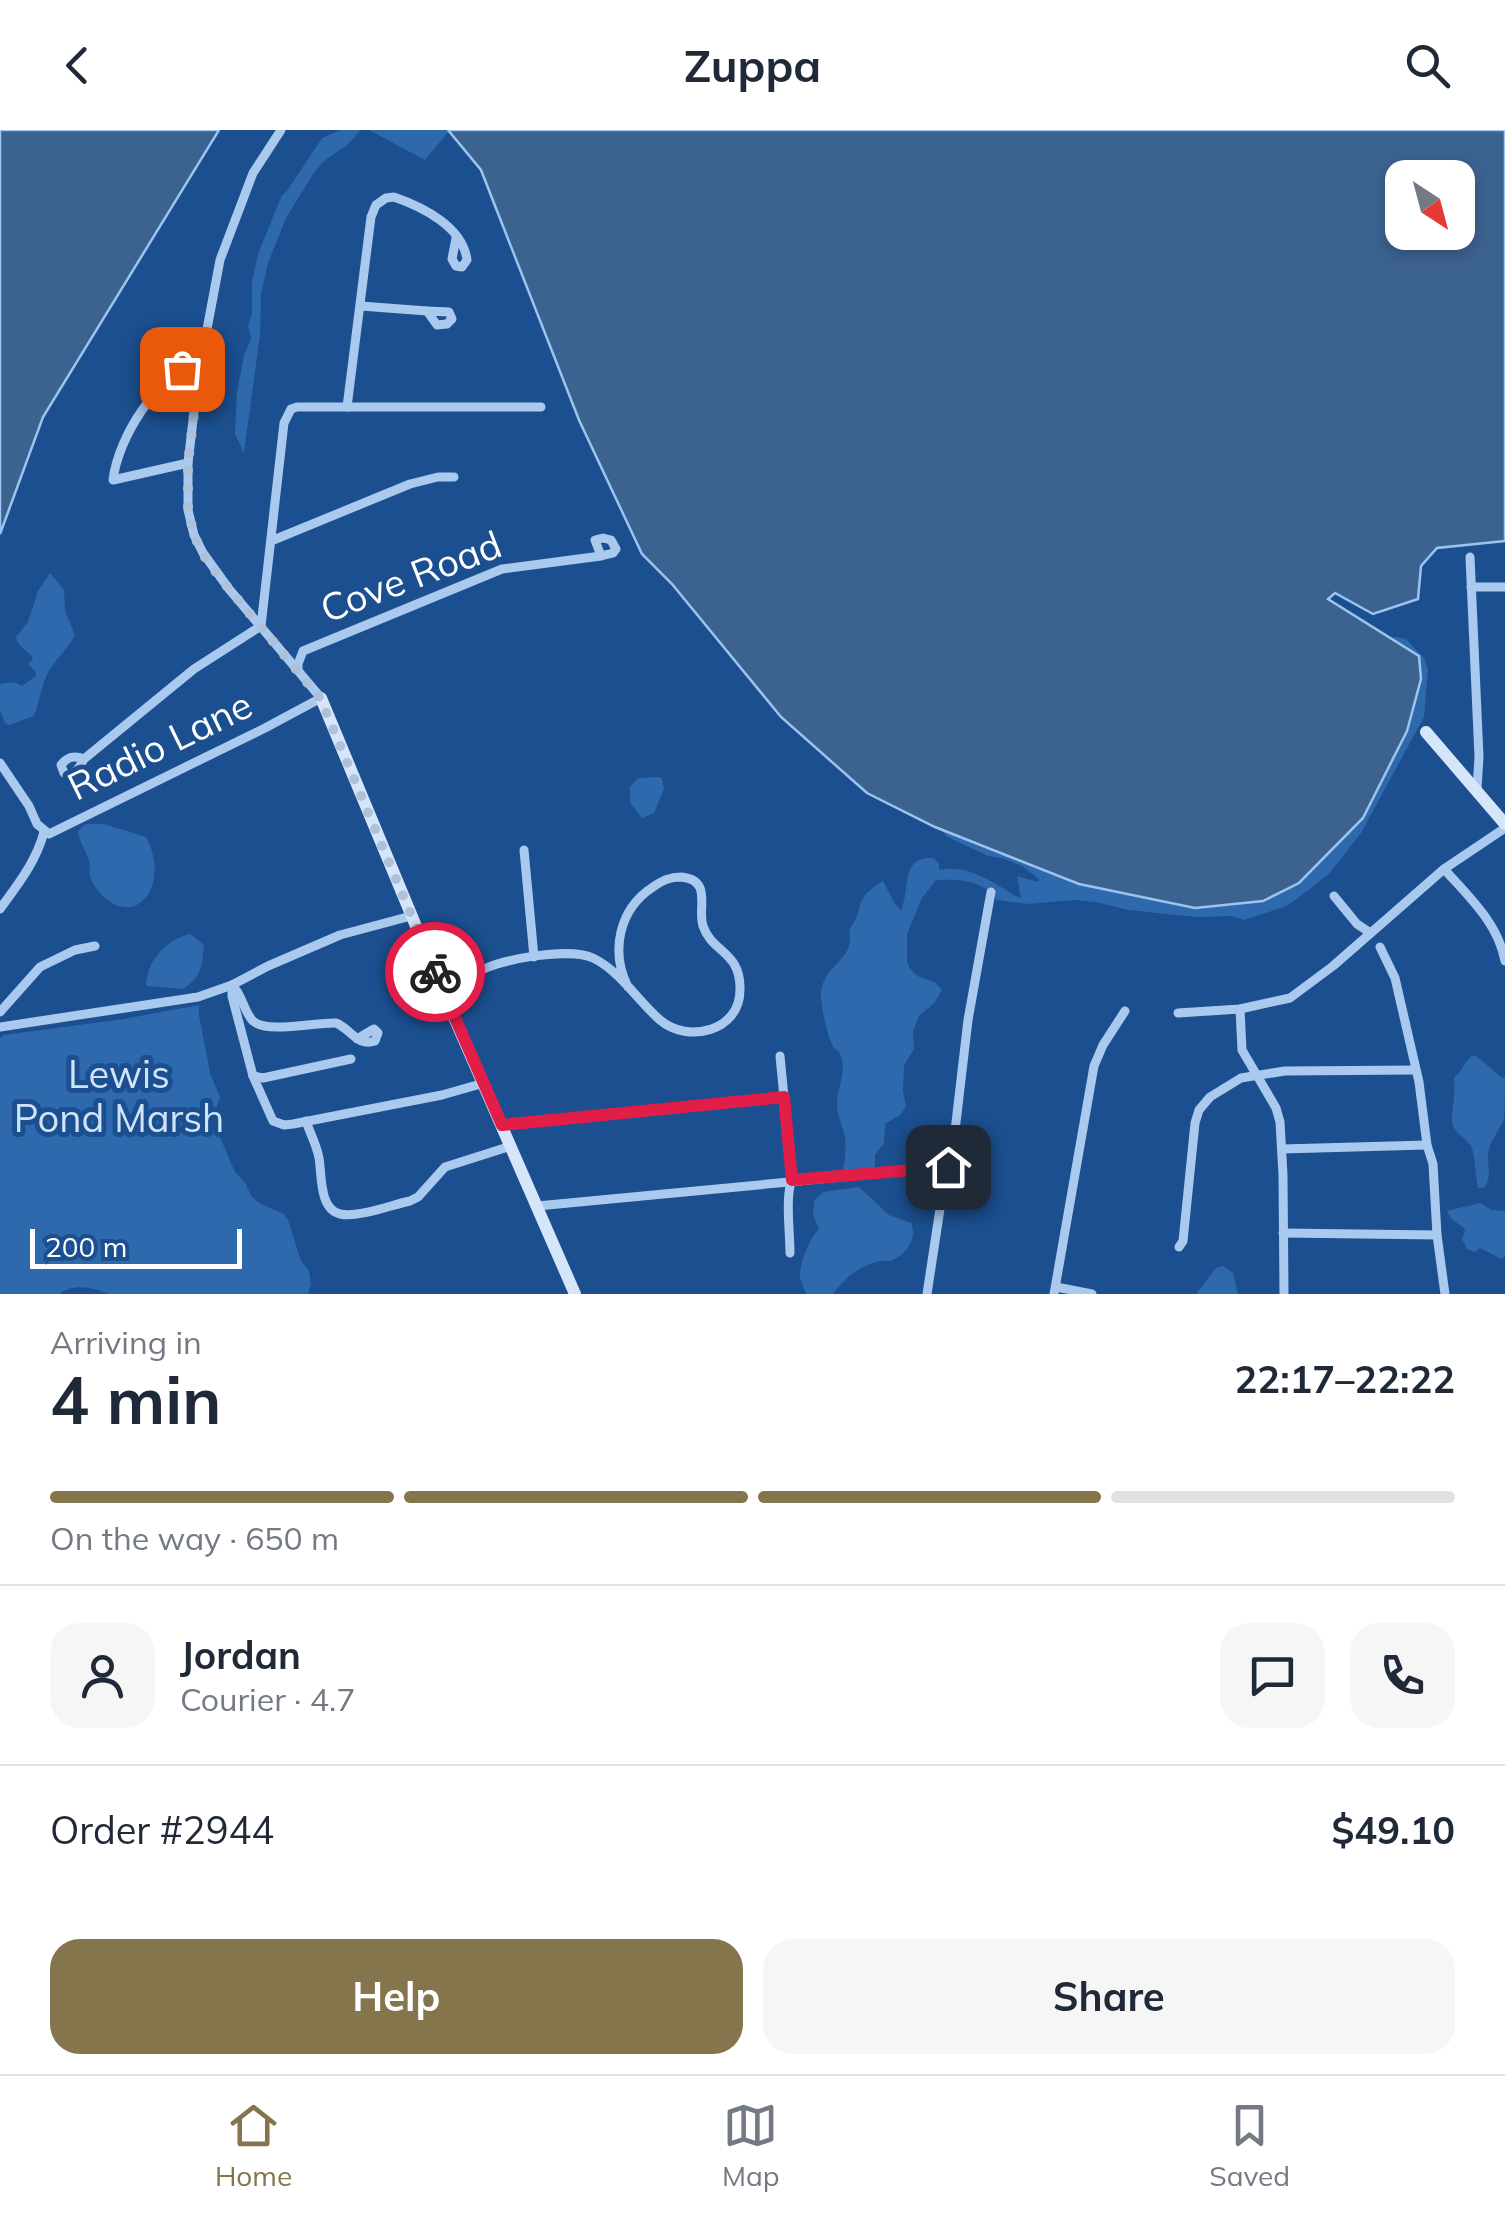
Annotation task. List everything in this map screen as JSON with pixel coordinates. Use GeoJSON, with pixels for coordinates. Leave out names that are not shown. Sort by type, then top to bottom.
{"type":"FeatureCollection","features":[{"type":"Feature","properties":{"kind":"street"},"geometry":{"type":"LineString","coordinates":[[281,130],[252,173],[220,260],[200,364],[188,463],[188,510],[198,544],[220,578],[320,698],[574,1294]]}},
{"type":"Feature","properties":{"kind":"street"},"geometry":{"type":"LineString","coordinates":[[348,407],[373,209],[389,197],[406,201],[444,222],[456,238]]}},
{"type":"Feature","properties":{"kind":"street"},"geometry":{"type":"LineString","coordinates":[[360,306],[428,311]]}},
{"type":"Feature","properties":{"kind":"street"},"geometry":{"type":"LineString","coordinates":[[188,463],[113,480],[115,462],[140,412],[182,369],[200,364]]}},
{"type":"Feature","properties":{"kind":"street"},"geometry":{"type":"LineString","coordinates":[[261,626],[284,423],[294,408],[541,406]]}},
{"type":"Feature","properties":{"kind":"street"},"geometry":{"type":"LineString","coordinates":[[270,541],[410,484],[454,476]]}},
{"type":"Feature","properties":{"kind":"street","name":"Cove Road"},"geometry":{"type":"LineString","coordinates":[[283,651],[303,651],[502,569],[601,556]]}},
{"type":"Feature","properties":{"kind":"street"},"geometry":{"type":"LineString","coordinates":[[1470,557],[1477,790]]}},
{"type":"Feature","properties":{"kind":"street"},"geometry":{"type":"LineString","coordinates":[[1471,586],[1505,587]]}},
{"type":"Feature","properties":{"kind":"street"},"geometry":{"type":"LineString","coordinates":[[84,759],[220,650],[261,626]]}},
{"type":"Feature","properties":{"kind":"street","name":"Cove Road"},"geometry":{"type":"LineString","coordinates":[[298,670],[303,651]]}},
{"type":"Feature","properties":{"kind":"street","name":"Radio Lane"},"geometry":{"type":"LineString","coordinates":[[0,763],[3,778],[49,834],[320,698]]}},
{"type":"Feature","properties":{"kind":"street"},"geometry":{"type":"LineString","coordinates":[[1178,1013],[1278,1003],[1298,994],[1444,869],[1505,826],[1426,732]]}},
{"type":"Feature","properties":{"kind":"street"},"geometry":{"type":"LineString","coordinates":[[0,909],[30,867],[44,832]]}},
{"type":"Feature","properties":{"kind":"street"},"geometry":{"type":"LineString","coordinates":[[524,850],[534,957]]}},
{"type":"Feature","properties":{"kind":"street"},"geometry":{"type":"LineString","coordinates":[[1444,869],[1492,925],[1505,962]]}},
{"type":"Feature","properties":{"kind":"street"},"geometry":{"type":"LineString","coordinates":[[453,1015],[458,996],[472,976],[494,966],[534,957],[578,954],[593,958],[666,1025],[686,1033],[705,1032],[721,1024],[737,1004],[740,988],[736,964],[705,931],[700,887],[688,878],[666,878],[634,903],[622,925],[618,951],[628,987]]}},
{"type":"Feature","properties":{"kind":"street"},"geometry":{"type":"LineString","coordinates":[[927,1294],[991,892]]}},
{"type":"Feature","properties":{"kind":"street"},"geometry":{"type":"LineString","coordinates":[[1334,896],[1357,924],[1370,932]]}},
{"type":"Feature","properties":{"kind":"street"},"geometry":{"type":"LineString","coordinates":[[0,1027],[180,1001],[232,985],[318,943],[411,916]]}},
{"type":"Feature","properties":{"kind":"street"},"geometry":{"type":"LineString","coordinates":[[0,1012],[40,967],[75,950],[96,946]]}},
{"type":"Feature","properties":{"kind":"street"},"geometry":{"type":"LineString","coordinates":[[1380,947],[1395,978],[1416,1070],[1433,1164],[1445,1294]]}},
{"type":"Feature","properties":{"kind":"street"},"geometry":{"type":"LineString","coordinates":[[593,958],[618,951]]}},
{"type":"Feature","properties":{"kind":"street"},"geometry":{"type":"LineString","coordinates":[[434,969],[472,976]]}},
{"type":"Feature","properties":{"kind":"street"},"geometry":{"type":"LineString","coordinates":[[232,985],[252,1020],[263,1027],[336,1023],[357,1040]]}},
{"type":"Feature","properties":{"kind":"street"},"geometry":{"type":"LineString","coordinates":[[232,985],[253,1076],[273,1121],[278,1124],[442,1095],[484,1083]]}},
{"type":"Feature","properties":{"kind":"street"},"geometry":{"type":"LineString","coordinates":[[1240,1009],[1242,1050],[1276,1108],[1282,1149],[1284,1294]]}},
{"type":"Feature","properties":{"kind":"street"},"geometry":{"type":"LineString","coordinates":[[1092,1294],[1055,1290],[1094,1066],[1125,1010]]}},
{"type":"Feature","properties":{"kind":"street"},"geometry":{"type":"LineString","coordinates":[[780,1056],[792,1180],[787,1191],[790,1252]]}},
{"type":"Feature","properties":{"kind":"street"},"geometry":{"type":"LineString","coordinates":[[253,1076],[262,1078],[351,1059]]}},
{"type":"Feature","properties":{"kind":"street"},"geometry":{"type":"LineString","coordinates":[[1179,1247],[1183,1241],[1193,1136],[1199,1110],[1210,1097],[1241,1078],[1285,1071],[1416,1070]]}},
{"type":"Feature","properties":{"kind":"street"},"geometry":{"type":"LineString","coordinates":[[502,1125],[784,1097]]}},
{"type":"Feature","properties":{"kind":"street"},"geometry":{"type":"LineString","coordinates":[[306,1121],[319,1157],[323,1192],[330,1208],[339,1214],[356,1214],[418,1198],[445,1167],[511,1146]]}},
{"type":"Feature","properties":{"kind":"street"},"geometry":{"type":"LineString","coordinates":[[1282,1149],[1427,1146]]}},
{"type":"Feature","properties":{"kind":"street"},"geometry":{"type":"LineString","coordinates":[[537,1206],[948,1167]]}},
{"type":"Feature","properties":{"kind":"street"},"geometry":{"type":"LineString","coordinates":[[1283,1234],[1437,1235]]}},
{"type":"Feature","properties":{"kind":"green space"},"geometry":{"type":"Polygon","coordinates":[[[341,130],[361,130],[313,174],[286,218],[268,263],[244,453],[235,434],[237,392],[251,339],[248,326],[258,254],[282,195],[322,138],[341,130]]]}},
{"type":"Feature","properties":{"kind":"green space"},"geometry":{"type":"Polygon","coordinates":[[[369,130],[450,130],[425,160],[369,130]]]}},
{"type":"Feature","properties":{"kind":"green space"},"geometry":{"type":"Polygon","coordinates":[[[50,573],[64,590],[65,611],[75,635],[47,675],[34,716],[9,725],[0,711],[0,684],[14,682],[22,686],[36,676],[28,664],[33,659],[16,637],[28,622],[38,591],[50,573]]]}},
{"type":"Feature","properties":{"kind":"green space"},"geometry":{"type":"Polygon","coordinates":[[[1386,638],[1406,639],[1424,658],[1428,670],[1424,717],[1361,833],[1329,874],[1284,907],[1244,920],[1128,910],[1073,900],[1029,904],[997,900],[985,888],[970,882],[936,880],[922,898],[907,934],[907,962],[917,976],[935,982],[942,990],[919,1016],[913,1031],[914,1049],[904,1065],[906,1107],[885,1124],[884,1143],[875,1155],[872,1172],[847,1177],[843,1171],[845,1137],[837,1103],[843,1063],[828,1035],[821,998],[826,978],[848,949],[849,930],[863,899],[883,881],[901,910],[911,868],[923,859],[934,858],[939,870],[972,872],[1021,899],[1017,876],[1038,882],[1039,879],[1022,866],[988,856],[946,836],[935,820],[1386,638]]]}},
{"type":"Feature","properties":{"kind":"green space"},"geometry":{"type":"Polygon","coordinates":[[[638,778],[662,778],[664,789],[654,813],[642,818],[630,802],[630,787],[638,778]]]}},
{"type":"Feature","properties":{"kind":"green space"},"geometry":{"type":"Polygon","coordinates":[[[86,824],[104,824],[146,837],[155,871],[151,889],[140,903],[133,907],[117,905],[97,890],[78,831],[86,824]]]}},
{"type":"Feature","properties":{"kind":"green space"},"geometry":{"type":"Polygon","coordinates":[[[190,934],[204,945],[198,975],[183,989],[146,986],[159,953],[190,934]]]}},
{"type":"Feature","properties":{"kind":"green space","name":"Lewis Pond Marsh"},"geometry":{"type":"Polygon","coordinates":[[[199,1005],[210,1073],[220,1097],[215,1113],[221,1127],[219,1135],[235,1172],[251,1196],[288,1220],[301,1261],[309,1271],[308,1294],[109,1294],[84,1287],[59,1294],[0,1294],[0,1038],[199,1005]]]}},
{"type":"Feature","properties":{"kind":"green space"},"geometry":{"type":"Polygon","coordinates":[[[1475,1055],[1505,1077],[1504,1119],[1489,1149],[1484,1188],[1478,1188],[1471,1146],[1452,1120],[1454,1078],[1475,1055]]]}},
{"type":"Feature","properties":{"kind":"green space"},"geometry":{"type":"Polygon","coordinates":[[[859,1187],[889,1215],[911,1223],[913,1235],[909,1245],[891,1261],[874,1262],[858,1270],[833,1294],[806,1294],[800,1272],[819,1229],[813,1215],[814,1201],[823,1192],[859,1187]]]}},
{"type":"Feature","properties":{"kind":"green space"},"geometry":{"type":"Polygon","coordinates":[[[1480,1203],[1492,1210],[1505,1211],[1505,1256],[1501,1259],[1480,1248],[1475,1252],[1467,1249],[1462,1239],[1464,1228],[1447,1211],[1480,1203]]]}},
{"type":"Feature","properties":{"kind":"green space"},"geometry":{"type":"Polygon","coordinates":[[[1223,1266],[1233,1273],[1238,1294],[1196,1294],[1216,1268],[1223,1266]]]}},
{"type":"Feature","properties":{"kind":"shaded area"},"geometry":{"type":"Polygon","coordinates":[[[0,130],[219,130],[43,417],[0,534],[0,130]]]}},
{"type":"Feature","properties":{"kind":"shaded area"},"geometry":{"type":"Polygon","coordinates":[[[448,130],[1505,130],[1505,541],[1437,548],[1421,566],[1418,599],[1373,614],[1335,593],[1328,599],[1419,656],[1421,679],[1407,731],[1363,818],[1299,883],[1263,901],[1195,908],[1079,884],[935,827],[867,793],[781,717],[672,584],[642,554],[579,420],[481,170],[448,130]]]}},
{"type":"Feature","properties":{"kind":"way so far"},"geometry":{"type":"LineString","coordinates":[[182,369],[200,364],[188,463],[188,510],[198,544],[220,578],[320,698],[435,972]]}},
{"type":"Feature","properties":{"kind":"route"},"geometry":{"type":"LineString","coordinates":[[435,972],[502,1125],[784,1097],[792,1180],[948,1167]]}}]}
